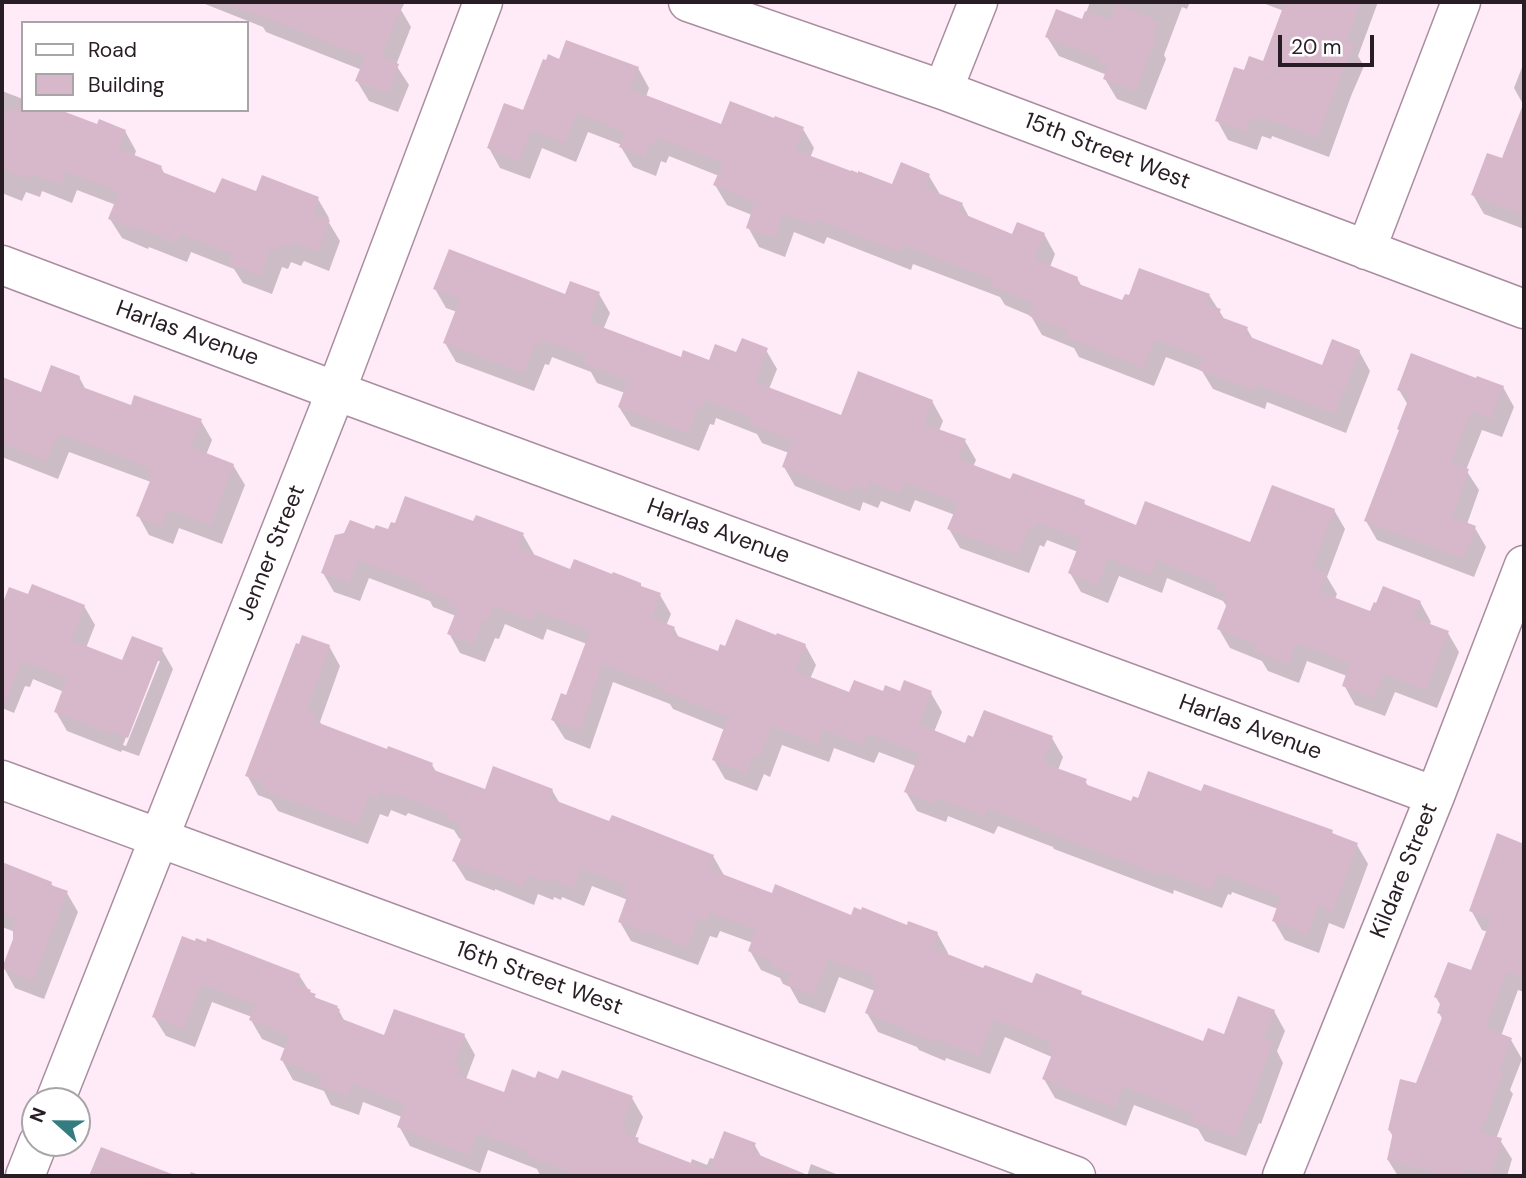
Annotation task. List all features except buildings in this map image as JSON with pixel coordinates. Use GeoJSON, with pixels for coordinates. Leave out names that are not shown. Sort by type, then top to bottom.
{"type":"FeatureCollection","features":[{"type":"Feature","properties":{"kind":"street","name":"Jenner Street"},"geometry":{"type":"LineString","coordinates":[[61,1087],[336,391],[483,2]]}},
{"type":"Feature","properties":{"kind":"street","name":"15th Street West"},"geometry":{"type":"LineString","coordinates":[[688,2],[943,90],[1524,309]]}},
{"type":"Feature","properties":{"kind":"street"},"geometry":{"type":"LineString","coordinates":[[943,90],[978,2]]}},
{"type":"Feature","properties":{"kind":"street"},"geometry":{"type":"LineString","coordinates":[[1366,250],[1461,2]]}},
{"type":"Feature","properties":{"kind":"street","name":"Harlas Avenue"},"geometry":{"type":"LineString","coordinates":[[2,265],[1435,796]]}},
{"type":"Feature","properties":{"kind":"street","name":"Kildare Street"},"geometry":{"type":"LineString","coordinates":[[1282,1176],[1435,796],[1524,565]]}},
{"type":"Feature","properties":{"kind":"street","name":"16th Street West"},"geometry":{"type":"LineString","coordinates":[[2,780],[1076,1176]]}},
{"type":"Feature","properties":{"kind":"street"},"geometry":{"type":"LineString","coordinates":[[25,1176],[32,1157]]}}]}
